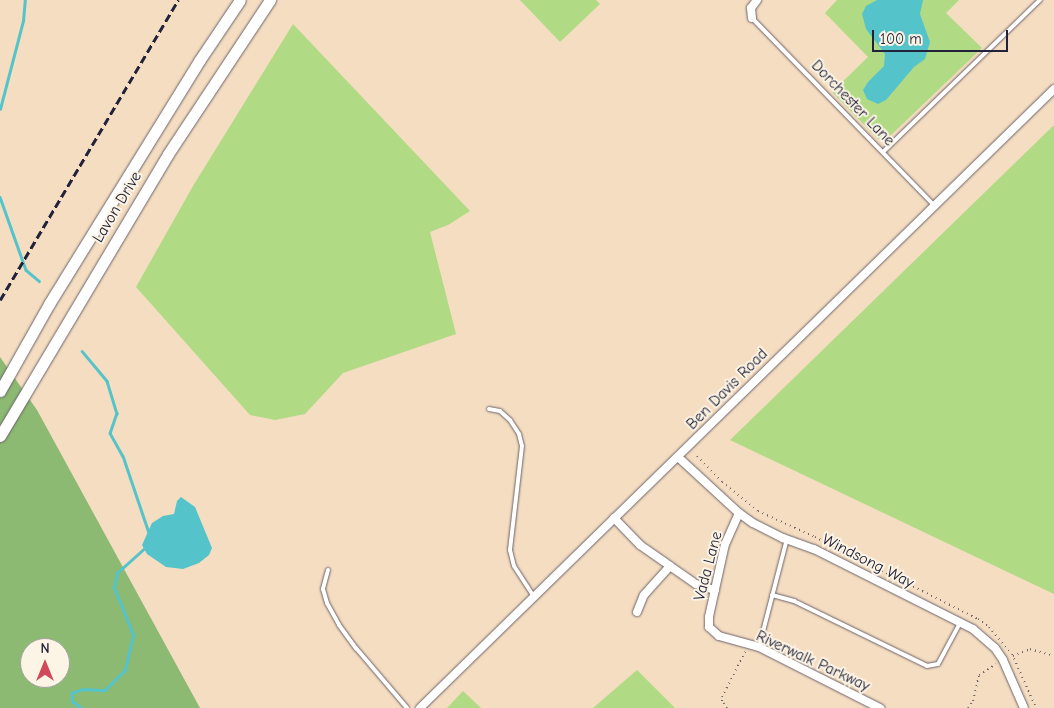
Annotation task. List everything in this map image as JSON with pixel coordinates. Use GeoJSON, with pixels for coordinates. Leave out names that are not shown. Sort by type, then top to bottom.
{"type":"FeatureCollection","features":[{"type":"Feature","properties":{"kind":"main road","name":"Lavon Drive"},"geometry":{"type":"LineString","coordinates":[[0,391],[49,304],[173,102],[240,0]]}},
{"type":"Feature","properties":{"kind":"main road","name":"Lavon Drive"},"geometry":{"type":"LineString","coordinates":[[0,436],[168,154],[270,0]]}},
{"type":"Feature","properties":{"kind":"street"},"geometry":{"type":"LineString","coordinates":[[752,18],[751,8],[757,0]]}},
{"type":"Feature","properties":{"kind":"street","name":"Ben Davis Road"},"geometry":{"type":"LineString","coordinates":[[420,708],[1054,88]]}},
{"type":"Feature","properties":{"kind":"street","name":"Windsong Way"},"geometry":{"type":"LineString","coordinates":[[678,457],[739,514],[787,539],[814,549],[973,629],[995,648],[1003,660],[1024,708]]}},
{"type":"Feature","properties":{"kind":"street","name":"Vada Lane"},"geometry":{"type":"LineString","coordinates":[[709,627],[709,617],[726,544],[739,514]]}},
{"type":"Feature","properties":{"kind":"street"},"geometry":{"type":"LineString","coordinates":[[614,518],[640,545],[696,584],[715,590]]}},
{"type":"Feature","properties":{"kind":"street"},"geometry":{"type":"LineString","coordinates":[[636,612],[644,595],[670,566]]}},
{"type":"Feature","properties":{"kind":"street","name":"Riverwalk Parkway"},"geometry":{"type":"LineString","coordinates":[[709,627],[718,636],[759,647],[880,708]]}},
{"type":"Feature","properties":{"kind":"lane"},"geometry":{"type":"LineString","coordinates":[[883,152],[1040,0]]}},
{"type":"Feature","properties":{"kind":"lane","name":"Dorchester Lane"},"geometry":{"type":"LineString","coordinates":[[752,18],[934,206]]}},
{"type":"Feature","properties":{"kind":"lane"},"geometry":{"type":"LineString","coordinates":[[490,409],[500,411],[510,420],[519,434],[522,446],[510,550],[514,566],[521,580],[534,597]]}},
{"type":"Feature","properties":{"kind":"lane"},"geometry":{"type":"LineString","coordinates":[[759,647],[787,539]]}},
{"type":"Feature","properties":{"kind":"lane"},"geometry":{"type":"LineString","coordinates":[[328,570],[324,589],[327,603],[339,625],[407,708]]}},
{"type":"Feature","properties":{"kind":"lane"},"geometry":{"type":"LineString","coordinates":[[772,595],[794,601],[927,666],[938,664],[960,623]]}},
{"type":"Feature","properties":{"kind":"path"},"geometry":{"type":"LineString","coordinates":[[1013,656],[1030,649],[1054,656]]}},
{"type":"Feature","properties":{"kind":"path"},"geometry":{"type":"LineString","coordinates":[[727,708],[722,701],[722,697],[746,650]]}},
{"type":"Feature","properties":{"kind":"path"},"geometry":{"type":"LineString","coordinates":[[968,708],[973,701],[980,676],[999,662]]}},
{"type":"Feature","properties":{"kind":"green space"},"geometry":{"type":"Polygon","coordinates":[[[520,0],[596,0],[600,4],[560,42],[520,0]]]}},
{"type":"Feature","properties":{"kind":"green space"},"geometry":{"type":"Polygon","coordinates":[[[837,0],[959,0],[946,13],[982,48],[888,138],[878,139],[832,92],[868,57],[825,13],[837,0]]]}},
{"type":"Feature","properties":{"kind":"green space"},"geometry":{"type":"Polygon","coordinates":[[[293,24],[470,211],[448,225],[430,232],[456,334],[343,373],[305,414],[275,420],[250,415],[136,287],[193,186],[293,24]]]}},
{"type":"Feature","properties":{"kind":"green space"},"geometry":{"type":"Polygon","coordinates":[[[1054,125],[1054,594],[730,440],[1054,125]]]}},
{"type":"Feature","properties":{"kind":"green space"},"geometry":{"type":"Polygon","coordinates":[[[0,357],[37,410],[200,708],[0,708],[0,357]]]}},
{"type":"Feature","properties":{"kind":"green space"},"geometry":{"type":"Polygon","coordinates":[[[637,670],[675,708],[593,708],[637,670]]]}},
{"type":"Feature","properties":{"kind":"green space"},"geometry":{"type":"Polygon","coordinates":[[[463,691],[481,708],[447,708],[463,691]]]}},
{"type":"Feature","properties":{"kind":"water"},"geometry":{"type":"Polygon","coordinates":[[[877,0],[923,0],[920,14],[930,42],[925,59],[914,67],[886,100],[878,104],[867,99],[863,90],[868,82],[884,66],[885,54],[866,29],[862,14],[866,6],[877,0]]]}},
{"type":"Feature","properties":{"kind":"water"},"geometry":{"type":"Polygon","coordinates":[[[181,497],[195,507],[212,548],[209,555],[199,563],[183,569],[166,567],[147,554],[142,545],[152,523],[163,516],[174,514],[177,501],[181,497]]]}},
{"type":"Feature","properties":{"kind":"waterway"},"geometry":{"type":"LineString","coordinates":[[0,109],[23,21],[25,0]]}},
{"type":"Feature","properties":{"kind":"waterway"},"geometry":{"type":"LineString","coordinates":[[0,197],[26,270],[39,281]]}},
{"type":"Feature","properties":{"kind":"waterway"},"geometry":{"type":"LineString","coordinates":[[82,351],[107,381],[117,413],[110,433],[123,456],[149,533]]}},
{"type":"Feature","properties":{"kind":"waterway"},"geometry":{"type":"LineString","coordinates":[[81,708],[72,702],[72,693],[83,689],[105,690],[125,670],[133,635],[114,588],[117,573],[146,547]]}},
{"type":"Feature","properties":{"kind":"railway"},"geometry":{"type":"LineString","coordinates":[[0,300],[178,0]]}}]}
